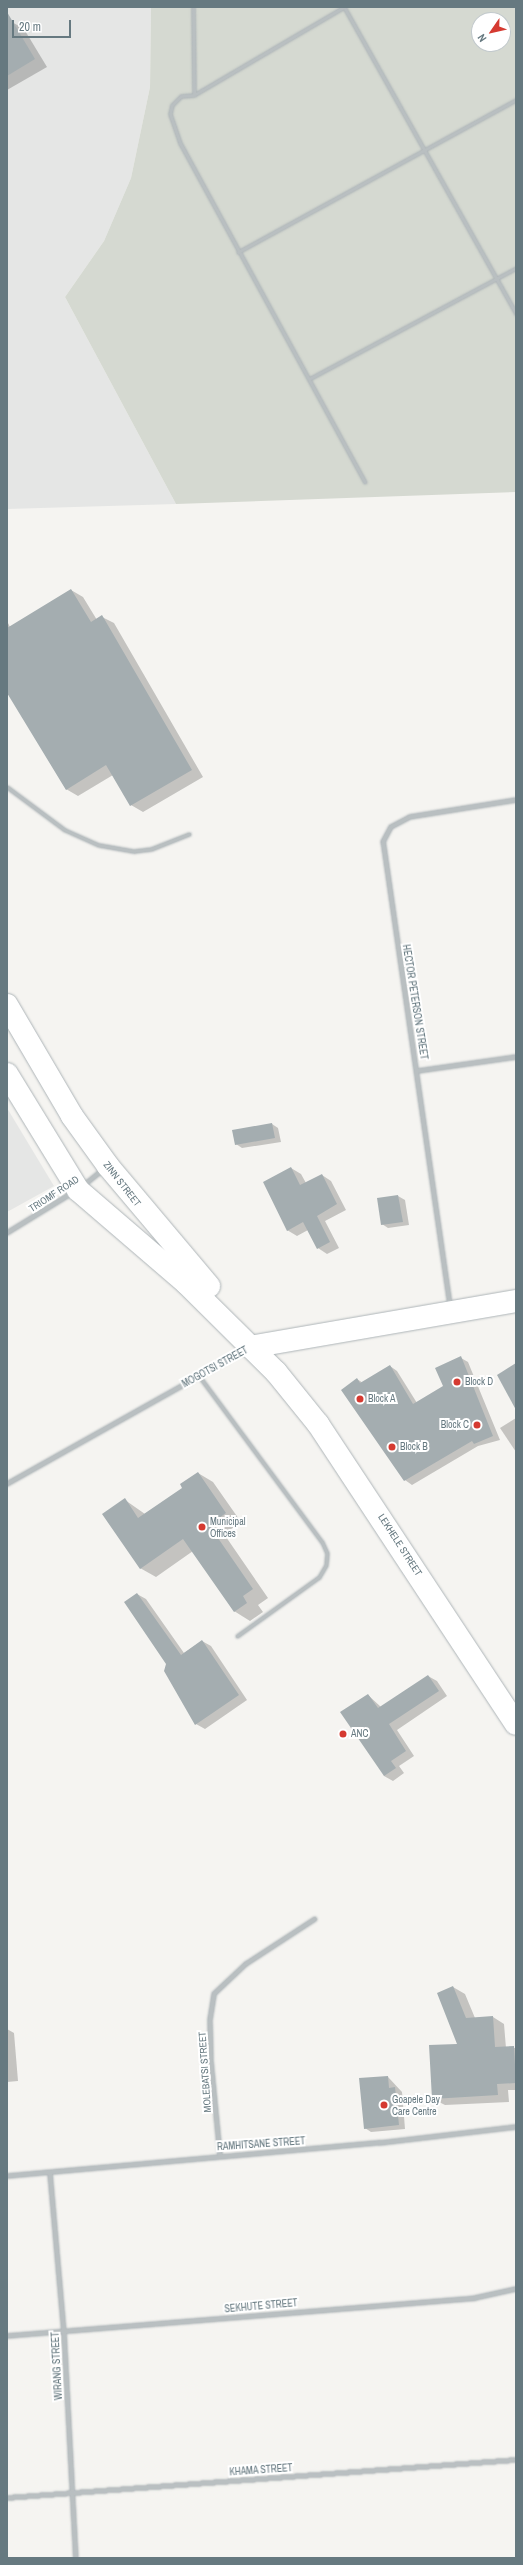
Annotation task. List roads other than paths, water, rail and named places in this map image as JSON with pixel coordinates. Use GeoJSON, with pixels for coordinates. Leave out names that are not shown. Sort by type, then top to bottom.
{"type":"FeatureCollection","features":[{"type":"Feature","properties":{"kind":"street","name":"HECTOR PETERSON STREET"},"geometry":{"type":"LineString","coordinates":[[451,1310],[418,1071],[383,854],[385,833],[399,821],[410,817],[516,800]]}},
{"type":"Feature","properties":{"kind":"street","name":"ZINN STREET"},"geometry":{"type":"LineString","coordinates":[[7,1005],[72,1116],[108,1166],[256,1347]]}},
{"type":"Feature","properties":{"kind":"street"},"geometry":{"type":"LineString","coordinates":[[418,1071],[516,1057]]}},
{"type":"Feature","properties":{"kind":"street"},"geometry":{"type":"LineString","coordinates":[[7,1074],[78,1190],[175,1273],[256,1347]]}},
{"type":"Feature","properties":{"kind":"street","name":"TRIOMF ROAD"},"geometry":{"type":"LineString","coordinates":[[7,1233],[78,1190],[108,1166]]}},
{"type":"Feature","properties":{"kind":"street","name":"MOGOTSI STREET"},"geometry":{"type":"LineString","coordinates":[[7,1484],[199,1376],[256,1347],[451,1310],[516,1301]]}},
{"type":"Feature","properties":{"kind":"street","name":"LEKHELE STREET"},"geometry":{"type":"LineString","coordinates":[[256,1347],[318,1424],[390,1529],[513,1717]]}},
{"type":"Feature","properties":{"kind":"street","name":"MOLEBATSI STREET"},"geometry":{"type":"LineString","coordinates":[[220,2155],[210,2062],[210,2020],[214,1994],[246,1964],[315,1919]]}},
{"type":"Feature","properties":{"kind":"street","name":"RAMHITSANE STREET"},"geometry":{"type":"LineString","coordinates":[[7,2176],[50,2173],[220,2155],[380,2144],[516,2127]]}},
{"type":"Feature","properties":{"kind":"street","name":"WIRANG STREET"},"geometry":{"type":"LineString","coordinates":[[50,2173],[64,2332],[76,2558]]}},
{"type":"Feature","properties":{"kind":"street","name":"SEKHUTE STREET"},"geometry":{"type":"LineString","coordinates":[[7,2336],[475,2298],[516,2289]]}},
{"type":"Feature","properties":{"kind":"street","name":"KHAMA STREET"},"geometry":{"type":"LineString","coordinates":[[7,2498],[516,2460]]}},
{"type":"Feature","properties":{"kind":"lane"},"geometry":{"type":"LineString","coordinates":[[193,7],[194,95]]}},
{"type":"Feature","properties":{"kind":"lane"},"geometry":{"type":"LineString","coordinates":[[365,482],[238,252],[171,121],[174,102],[181,96],[194,95],[344,7],[516,314]]}},
{"type":"Feature","properties":{"kind":"lane"},"geometry":{"type":"LineString","coordinates":[[238,252],[516,100]]}},
{"type":"Feature","properties":{"kind":"lane"},"geometry":{"type":"LineString","coordinates":[[309,379],[516,268]]}},
{"type":"Feature","properties":{"kind":"lane"},"geometry":{"type":"LineString","coordinates":[[7,787],[65,830],[118,850],[151,849],[189,834]]}},
{"type":"Feature","properties":{"kind":"lane"},"geometry":{"type":"LineString","coordinates":[[199,1376],[322,1542],[327,1553],[326,1565],[319,1577],[237,1636]]}},
{"type":"Feature","properties":{"kind":"place","name":"Block D"},"geometry":{"type":"Point","coordinates":[457,1382]}},
{"type":"Feature","properties":{"kind":"place","name":"Block A"},"geometry":{"type":"Point","coordinates":[360,1399]}},
{"type":"Feature","properties":{"kind":"place","name":"Block C"},"geometry":{"type":"Point","coordinates":[477,1425]}},
{"type":"Feature","properties":{"kind":"place","name":"Block B"},"geometry":{"type":"Point","coordinates":[392,1447]}},
{"type":"Feature","properties":{"kind":"place","name":"Municipal Offices"},"geometry":{"type":"Point","coordinates":[202,1527]}},
{"type":"Feature","properties":{"kind":"place","name":"ANC"},"geometry":{"type":"Point","coordinates":[343,1734]}},
{"type":"Feature","properties":{"kind":"place","name":"Goapele Day Care Centre"},"geometry":{"type":"Point","coordinates":[384,2105]}}]}
